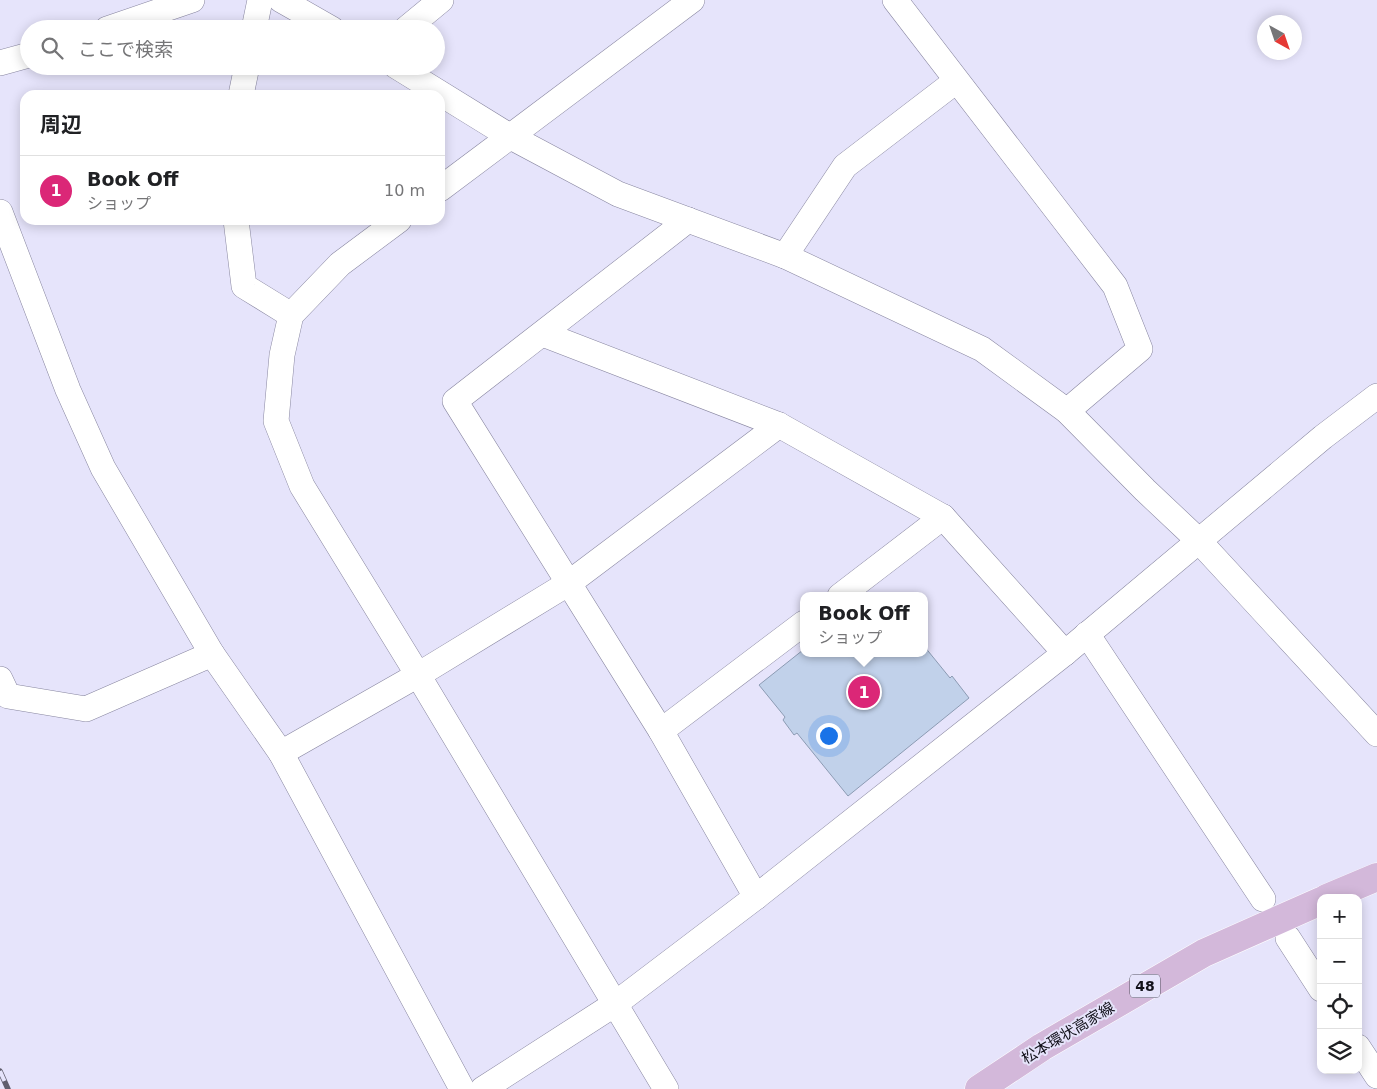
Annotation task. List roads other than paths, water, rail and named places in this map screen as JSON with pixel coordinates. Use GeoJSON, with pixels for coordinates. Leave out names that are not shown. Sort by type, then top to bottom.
{"type":"FeatureCollection","features":[{"type":"Feature","properties":{"kind":"main road"},"geometry":{"type":"LineString","coordinates":[[1337,894],[1377,877]]}},
{"type":"Feature","properties":{"kind":"main road","name":"松本環状高家線"},"geometry":{"type":"LineString","coordinates":[[979,1089],[1042,1047],[1195,958],[1277,919],[1317,903]]}},
{"type":"Feature","properties":{"kind":"street"},"geometry":{"type":"LineString","coordinates":[[133,20],[192,0]]}},
{"type":"Feature","properties":{"kind":"street"},"geometry":{"type":"LineString","coordinates":[[256,20],[260,0]]}},
{"type":"Feature","properties":{"kind":"street"},"geometry":{"type":"LineString","coordinates":[[281,0],[316,20]]}},
{"type":"Feature","properties":{"kind":"street"},"geometry":{"type":"LineString","coordinates":[[417,20],[441,0]]}},
{"type":"Feature","properties":{"kind":"street"},"geometry":{"type":"LineString","coordinates":[[445,185],[692,0]]}},
{"type":"Feature","properties":{"kind":"street"},"geometry":{"type":"LineString","coordinates":[[895,0],[1115,286],[1140,349],[1067,411]]}},
{"type":"Feature","properties":{"kind":"street"},"geometry":{"type":"LineString","coordinates":[[0,63],[20,57]]}},
{"type":"Feature","properties":{"kind":"street"},"geometry":{"type":"LineString","coordinates":[[242,90],[245,75]]}},
{"type":"Feature","properties":{"kind":"street"},"geometry":{"type":"LineString","coordinates":[[411,75],[435,90]]}},
{"type":"Feature","properties":{"kind":"street"},"geometry":{"type":"LineString","coordinates":[[786,256],[845,166],[956,81]]}},
{"type":"Feature","properties":{"kind":"street"},"geometry":{"type":"LineString","coordinates":[[445,96],[511,136],[618,194],[786,256],[982,349],[1067,411],[1145,490],[1198,540],[1377,734]]}},
{"type":"Feature","properties":{"kind":"street"},"geometry":{"type":"LineString","coordinates":[[0,212],[68,390],[103,468],[212,654],[281,753],[462,1089]]}},
{"type":"Feature","properties":{"kind":"street"},"geometry":{"type":"LineString","coordinates":[[688,220],[455,401],[661,731],[756,897]]}},
{"type":"Feature","properties":{"kind":"street"},"geometry":{"type":"LineString","coordinates":[[237,225],[244,286],[291,315]]}},
{"type":"Feature","properties":{"kind":"street"},"geometry":{"type":"LineString","coordinates":[[392,225],[340,264],[291,315],[282,355],[276,421],[302,486],[418,675],[666,1089]]}},
{"type":"Feature","properties":{"kind":"street"},"geometry":{"type":"LineString","coordinates":[[543,334],[779,425],[943,517],[1065,652]]}},
{"type":"Feature","properties":{"kind":"street"},"geometry":{"type":"LineString","coordinates":[[483,1089],[615,1004],[756,897],[1065,652],[1323,437],[1377,396]]}},
{"type":"Feature","properties":{"kind":"street"},"geometry":{"type":"LineString","coordinates":[[281,753],[418,675],[569,583],[779,425]]}},
{"type":"Feature","properties":{"kind":"street"},"geometry":{"type":"LineString","coordinates":[[845,592],[943,517]]}},
{"type":"Feature","properties":{"kind":"street"},"geometry":{"type":"LineString","coordinates":[[661,731],[800,626]]}},
{"type":"Feature","properties":{"kind":"street"},"geometry":{"type":"LineString","coordinates":[[1086,634],[1263,900]]}},
{"type":"Feature","properties":{"kind":"street"},"geometry":{"type":"LineString","coordinates":[[0,679],[8,696],[86,709],[212,654]]}},
{"type":"Feature","properties":{"kind":"street"},"geometry":{"type":"LineString","coordinates":[[1288,938],[1318,984]]}},
{"type":"Feature","properties":{"kind":"street"},"geometry":{"type":"LineString","coordinates":[[1362,1053],[1377,1076]]}},
{"type":"Feature","properties":{"kind":"railway"},"geometry":{"type":"LineString","coordinates":[[0,1071],[8,1089]]}},
{"type":"Feature","properties":{"kind":"place","name":"Book Off"},"geometry":{"type":"Point","coordinates":[864,692]}}]}
